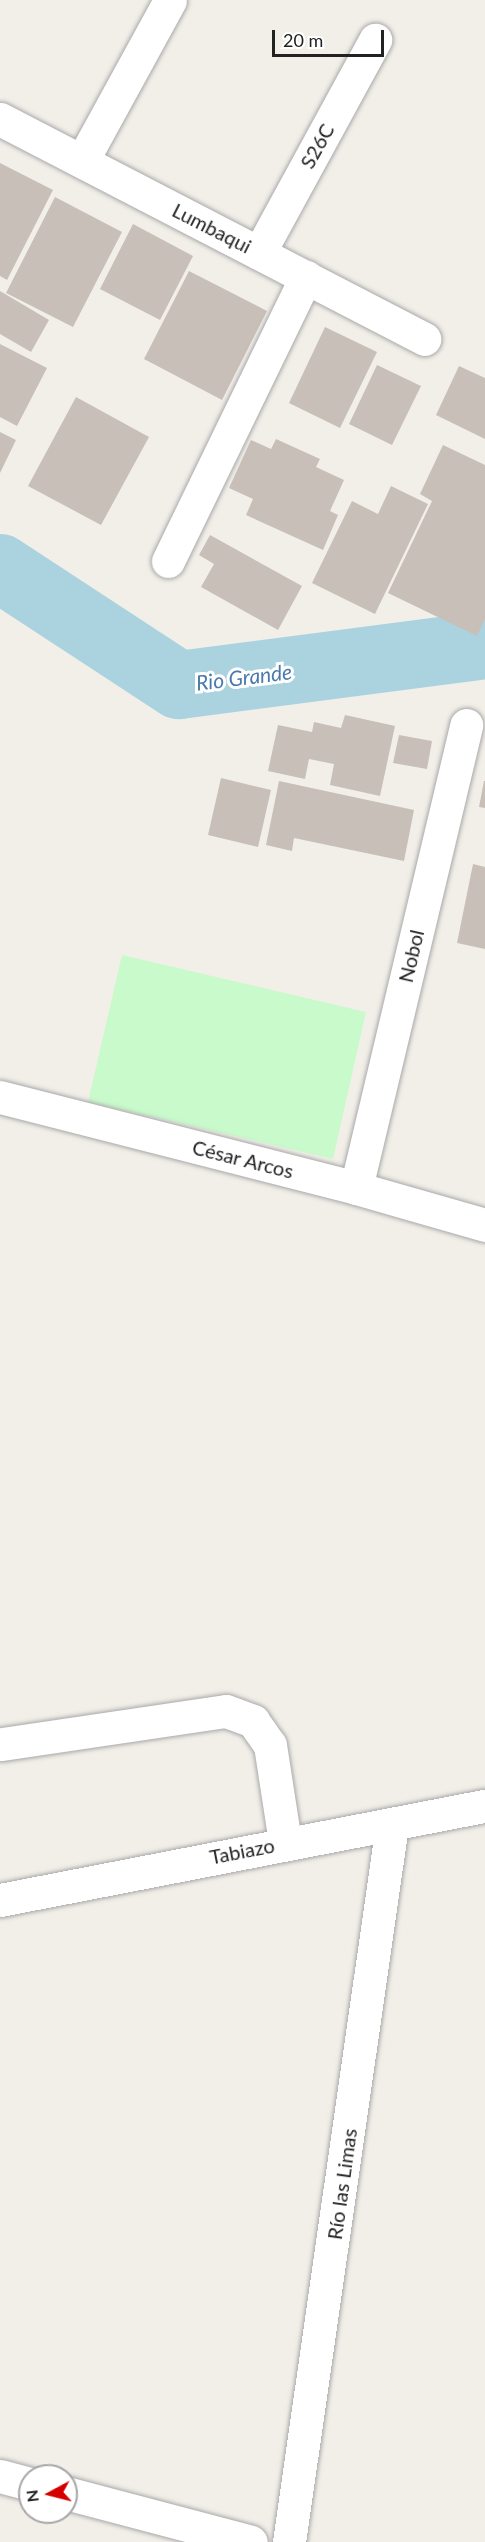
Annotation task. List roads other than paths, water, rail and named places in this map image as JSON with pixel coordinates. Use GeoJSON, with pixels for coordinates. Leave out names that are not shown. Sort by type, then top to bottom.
{"type":"FeatureCollection","features":[{"type":"Feature","properties":{"kind":"street"},"geometry":{"type":"LineString","coordinates":[[82,161],[170,0]]}},
{"type":"Feature","properties":{"kind":"street","name":"S26C"},"geometry":{"type":"LineString","coordinates":[[259,253],[375,40]]}},
{"type":"Feature","properties":{"kind":"street","name":"Lumbaqui"},"geometry":{"type":"LineString","coordinates":[[0,119],[424,339]]}},
{"type":"Feature","properties":{"kind":"street"},"geometry":{"type":"LineString","coordinates":[[168,561],[306,277]]}},
{"type":"Feature","properties":{"kind":"street","name":"Nobol"},"geometry":{"type":"LineString","coordinates":[[356,1188],[466,724]]}},
{"type":"Feature","properties":{"kind":"street","name":"César Arcos"},"geometry":{"type":"LineString","coordinates":[[0,1097],[356,1188],[485,1226]]}},
{"type":"Feature","properties":{"kind":"street"},"geometry":{"type":"LineString","coordinates":[[2,1744],[226,1711],[253,1721],[270,1745],[285,1842]]}},
{"type":"Feature","properties":{"kind":"street","name":"Tabiazo"},"geometry":{"type":"LineString","coordinates":[[0,1900],[285,1842],[392,1825],[485,1806]]}},
{"type":"Feature","properties":{"kind":"street","name":"Río las Limas"},"geometry":{"type":"LineString","coordinates":[[289,2542],[392,1825]]}},
{"type":"Feature","properties":{"kind":"street"},"geometry":{"type":"LineString","coordinates":[[0,2476],[18,2481]]}},
{"type":"Feature","properties":{"kind":"street"},"geometry":{"type":"LineString","coordinates":[[78,2496],[250,2542]]}},
{"type":"Feature","properties":{"kind":"waterway","name":"Rio Grande"},"geometry":{"type":"LineString","coordinates":[[0,568],[179,685],[485,645]]}}]}
